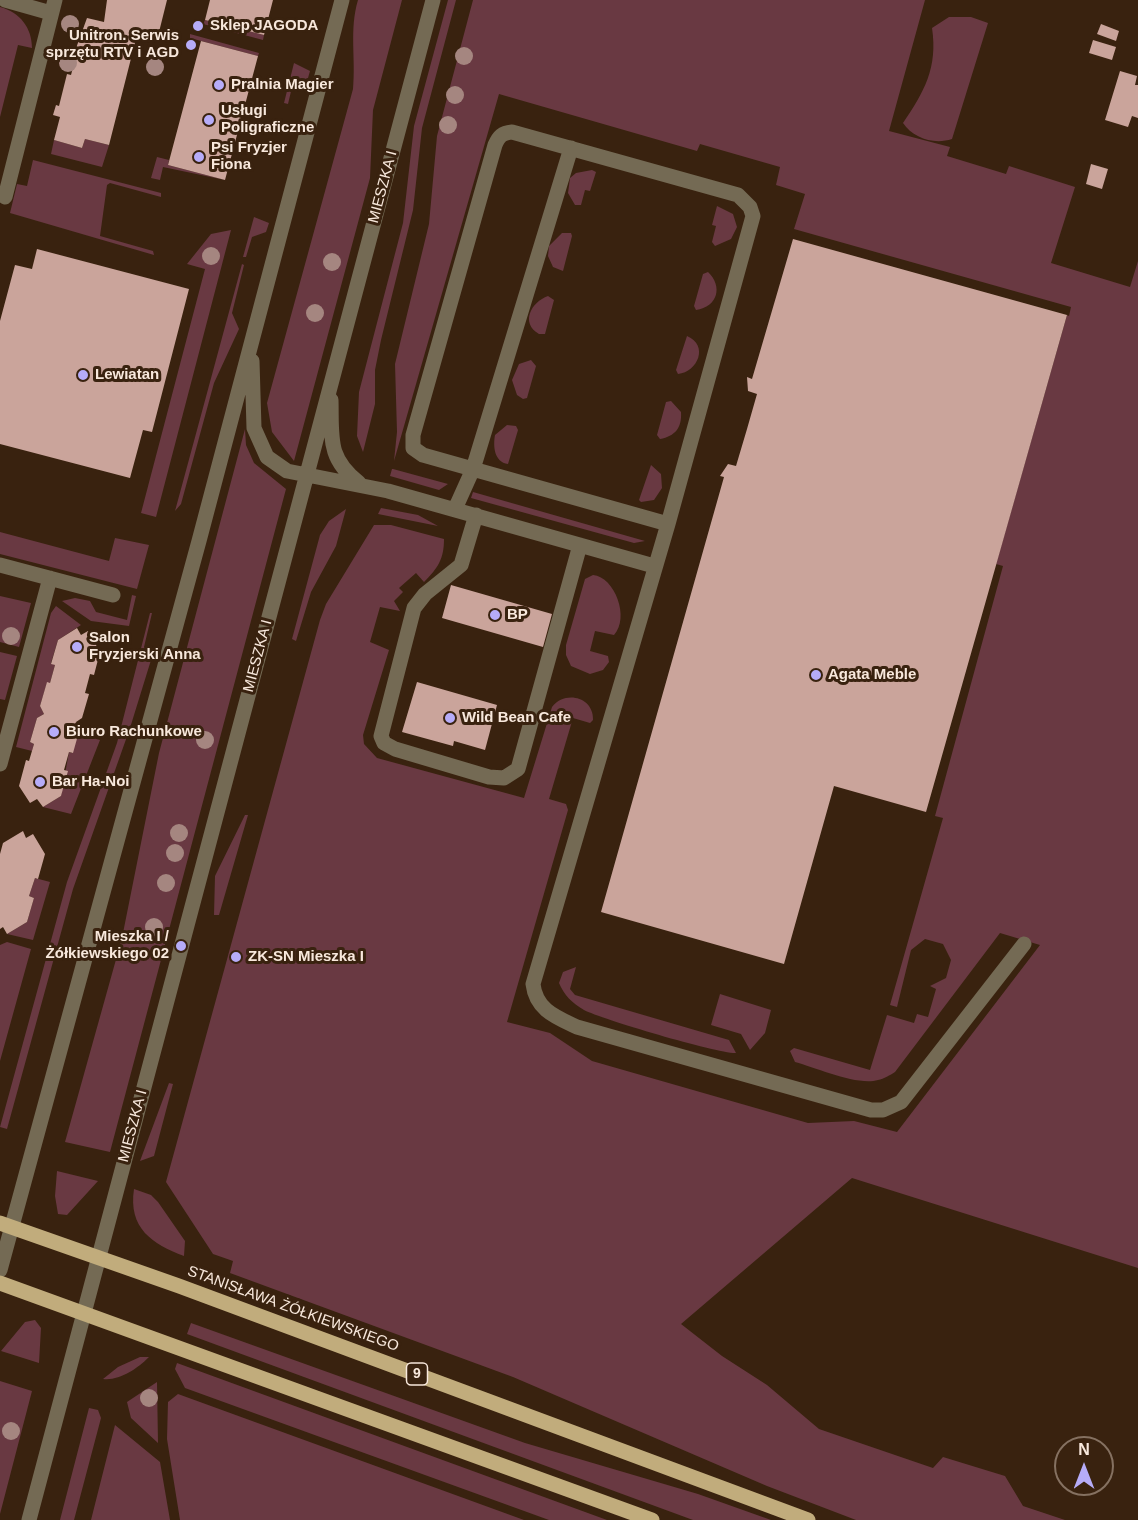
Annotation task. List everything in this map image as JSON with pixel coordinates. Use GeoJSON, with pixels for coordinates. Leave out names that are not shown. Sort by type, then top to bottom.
{"type":"FeatureCollection","features":[{"type":"Feature","properties":{"kind":"main road","name":"STANISŁAWA ŻÓŁKIEWSKIEGO"},"geometry":{"type":"LineString","coordinates":[[6,1225],[808,1520]]}},
{"type":"Feature","properties":{"kind":"main road"},"geometry":{"type":"LineString","coordinates":[[0,1282],[652,1520]]}},
{"type":"Feature","properties":{"kind":"street"},"geometry":{"type":"LineString","coordinates":[[5,0],[53,7],[5,196]]}},
{"type":"Feature","properties":{"kind":"street"},"geometry":{"type":"LineString","coordinates":[[0,1270],[6,1225],[251,343],[342,0]]}},
{"type":"Feature","properties":{"kind":"street","name":"MIESZKA I"},"geometry":{"type":"LineString","coordinates":[[29,1520],[433,0]]}},
{"type":"Feature","properties":{"kind":"street"},"geometry":{"type":"LineString","coordinates":[[668,524],[423,455],[413,448],[411,442],[498,137],[512,132],[738,195],[750,207],[753,216],[668,524],[533,984],[534,995],[548,1012],[578,1027],[871,1110],[883,1110],[901,1102],[1024,944]]}},
{"type":"Feature","properties":{"kind":"street"},"geometry":{"type":"LineString","coordinates":[[456,509],[473,469],[571,148]]}},
{"type":"Feature","properties":{"kind":"street"},"geometry":{"type":"LineString","coordinates":[[251,343],[254,428],[267,457],[287,471],[362,485],[456,509],[654,566]]}},
{"type":"Feature","properties":{"kind":"street"},"geometry":{"type":"LineString","coordinates":[[330,382],[333,448],[342,470],[362,485]]}},
{"type":"Feature","properties":{"kind":"street"},"geometry":{"type":"LineString","coordinates":[[476,515],[461,565],[425,594],[414,608],[381,736],[384,743],[395,749],[489,777],[504,777],[518,769],[580,545]]}},
{"type":"Feature","properties":{"kind":"street"},"geometry":{"type":"LineString","coordinates":[[0,565],[114,595]]}},
{"type":"Feature","properties":{"kind":"street"},"geometry":{"type":"LineString","coordinates":[[0,764],[50,578]]}},
{"type":"Feature","properties":{"kind":"shaded area"},"geometry":{"type":"Polygon","coordinates":[[[358,0],[402,0],[373,110],[370,178],[294,461],[272,432],[267,403],[353,89],[353,33],[358,0]]]}},
{"type":"Feature","properties":{"kind":"shaded area"},"geometry":{"type":"Polygon","coordinates":[[[448,0],[456,0],[422,128],[413,210],[381,340],[375,370],[375,404],[363,452],[357,436],[359,392],[403,223],[414,126],[448,0]]]}},
{"type":"Feature","properties":{"kind":"shaded area"},"geometry":{"type":"Polygon","coordinates":[[[473,0],[925,0],[889,131],[950,147],[947,156],[1006,174],[1009,166],[1075,187],[1051,263],[1130,287],[1138,261],[1138,1268],[852,1178],[681,1324],[722,1356],[767,1385],[819,1429],[933,1468],[943,1457],[1005,1476],[1023,1506],[1065,1520],[856,1520],[767,1486],[513,1377],[230,1273],[233,1261],[213,1254],[166,1182],[320,620],[326,604],[374,525],[391,525],[444,539],[441,558],[429,577],[424,582],[416,573],[399,588],[403,592],[394,601],[400,611],[380,607],[370,642],[389,650],[363,735],[364,744],[377,758],[524,798],[552,707],[564,699],[578,698],[589,706],[592,712],[593,720],[590,723],[573,718],[549,799],[566,804],[568,810],[507,1022],[550,1033],[592,1061],[808,1123],[854,1121],[897,1132],[1040,945],[1000,933],[895,1072],[885,1078],[859,1081],[837,1076],[795,1062],[790,1051],[794,1048],[870,1070],[887,1015],[914,1023],[917,1014],[928,1017],[936,989],[930,986],[946,978],[951,960],[943,944],[925,939],[911,950],[897,1007],[890,1005],[943,818],[935,816],[1003,566],[996,564],[1071,307],[794,229],[805,194],[776,185],[780,167],[700,144],[697,151],[499,94],[394,461],[397,432],[395,364],[429,224],[437,136],[473,0]]]}},
{"type":"Feature","properties":{"kind":"shaded area"},"geometry":{"type":"Polygon","coordinates":[[[0,7],[7,9],[24,22],[30,34],[32,48],[18,45],[0,117],[0,7]]]}},
{"type":"Feature","properties":{"kind":"shaded area"},"geometry":{"type":"Polygon","coordinates":[[[949,17],[971,17],[988,23],[952,139],[931,141],[912,133],[903,123],[928,79],[933,55],[932,28],[949,17]]]}},
{"type":"Feature","properties":{"kind":"shaded area"},"geometry":{"type":"Polygon","coordinates":[[[205,20],[264,35],[263,40],[203,24],[205,20]]]}},
{"type":"Feature","properties":{"kind":"shaded area"},"geometry":{"type":"Polygon","coordinates":[[[190,34],[259,53],[258,56],[190,38],[190,34]]]}},
{"type":"Feature","properties":{"kind":"shaded area"},"geometry":{"type":"Polygon","coordinates":[[[294,63],[310,71],[308,78],[293,83],[288,104],[284,103],[294,63]]]}},
{"type":"Feature","properties":{"kind":"shaded area"},"geometry":{"type":"Polygon","coordinates":[[[85,139],[109,145],[102,167],[51,154],[54,140],[82,148],[85,139]]]}},
{"type":"Feature","properties":{"kind":"shaded area"},"geometry":{"type":"Polygon","coordinates":[[[157,157],[169,160],[168,165],[225,180],[163,167],[160,180],[151,178],[157,157]]]}},
{"type":"Feature","properties":{"kind":"shaded area"},"geometry":{"type":"Polygon","coordinates":[[[33,160],[161,193],[161,197],[110,183],[107,185],[100,236],[153,251],[154,255],[10,213],[17,184],[27,186],[33,160]]]}},
{"type":"Feature","properties":{"kind":"shaded area"},"geometry":{"type":"Polygon","coordinates":[[[592,170],[596,172],[590,191],[585,190],[581,205],[575,205],[568,193],[570,178],[576,173],[592,170]]]}},
{"type":"Feature","properties":{"kind":"shaded area"},"geometry":{"type":"Polygon","coordinates":[[[717,206],[733,214],[737,227],[731,239],[715,246],[712,242],[716,226],[712,225],[717,206]]]}},
{"type":"Feature","properties":{"kind":"shaded area"},"geometry":{"type":"Polygon","coordinates":[[[254,217],[269,223],[266,232],[252,237],[246,257],[243,257],[254,217]]]}},
{"type":"Feature","properties":{"kind":"shaded area"},"geometry":{"type":"Polygon","coordinates":[[[231,230],[156,517],[141,513],[205,269],[187,264],[211,234],[231,230]]]}},
{"type":"Feature","properties":{"kind":"shaded area"},"geometry":{"type":"Polygon","coordinates":[[[562,233],[571,233],[572,236],[563,271],[553,267],[548,256],[549,246],[562,233]]]}},
{"type":"Feature","properties":{"kind":"shaded area"},"geometry":{"type":"Polygon","coordinates":[[[242,264],[244,265],[232,313],[239,329],[214,383],[181,504],[175,511],[242,264]]]}},
{"type":"Feature","properties":{"kind":"shaded area"},"geometry":{"type":"Polygon","coordinates":[[[708,272],[716,283],[716,295],[709,305],[696,310],[694,306],[703,274],[708,272]]]}},
{"type":"Feature","properties":{"kind":"shaded area"},"geometry":{"type":"Polygon","coordinates":[[[548,296],[554,300],[545,334],[539,334],[530,324],[530,313],[537,303],[548,296]]]}},
{"type":"Feature","properties":{"kind":"shaded area"},"geometry":{"type":"Polygon","coordinates":[[[687,336],[698,345],[698,358],[691,368],[678,374],[676,370],[687,336]]]}},
{"type":"Feature","properties":{"kind":"shaded area"},"geometry":{"type":"Polygon","coordinates":[[[531,360],[536,366],[527,398],[523,399],[517,395],[512,380],[519,364],[531,360]]]}},
{"type":"Feature","properties":{"kind":"shaded area"},"geometry":{"type":"Polygon","coordinates":[[[671,401],[681,412],[679,427],[670,436],[660,439],[657,435],[666,402],[671,401]]]}},
{"type":"Feature","properties":{"kind":"shaded area"},"geometry":{"type":"Polygon","coordinates":[[[507,425],[516,426],[518,430],[508,464],[503,463],[497,457],[494,444],[495,435],[507,425]]]}},
{"type":"Feature","properties":{"kind":"shaded area"},"geometry":{"type":"Polygon","coordinates":[[[245,429],[246,445],[254,463],[286,489],[110,1152],[65,1142],[122,938],[159,753],[245,429]]]}},
{"type":"Feature","properties":{"kind":"shaded area"},"geometry":{"type":"Polygon","coordinates":[[[651,465],[661,474],[662,488],[654,500],[641,502],[639,500],[651,465]]]}},
{"type":"Feature","properties":{"kind":"shaded area"},"geometry":{"type":"Polygon","coordinates":[[[392,469],[448,484],[439,490],[390,476],[392,469]]]}},
{"type":"Feature","properties":{"kind":"shaded area"},"geometry":{"type":"Polygon","coordinates":[[[473,492],[645,541],[634,543],[471,498],[473,492]]]}},
{"type":"Feature","properties":{"kind":"shaded area"},"geometry":{"type":"Polygon","coordinates":[[[381,508],[418,515],[438,526],[378,514],[381,508]]]}},
{"type":"Feature","properties":{"kind":"shaded area"},"geometry":{"type":"Polygon","coordinates":[[[346,509],[336,546],[311,592],[296,641],[292,639],[320,535],[329,521],[346,509]]]}},
{"type":"Feature","properties":{"kind":"shaded area"},"geometry":{"type":"Polygon","coordinates":[[[0,532],[109,561],[115,538],[149,545],[137,589],[0,554],[0,532]]]}},
{"type":"Feature","properties":{"kind":"shaded area"},"geometry":{"type":"Polygon","coordinates":[[[593,575],[601,577],[614,590],[621,619],[614,635],[595,631],[590,651],[608,656],[609,662],[603,670],[590,674],[571,666],[566,655],[566,645],[585,579],[593,575]]]}},
{"type":"Feature","properties":{"kind":"shaded area"},"geometry":{"type":"Polygon","coordinates":[[[132,595],[136,596],[129,626],[91,621],[62,601],[75,598],[90,601],[96,612],[127,620],[132,595]]]}},
{"type":"Feature","properties":{"kind":"shaded area"},"geometry":{"type":"Polygon","coordinates":[[[0,596],[31,603],[19,647],[0,642],[0,596]]]}},
{"type":"Feature","properties":{"kind":"shaded area"},"geometry":{"type":"Polygon","coordinates":[[[56,606],[81,625],[58,640],[51,663],[55,665],[40,706],[44,714],[37,718],[30,742],[34,744],[32,751],[16,747],[51,613],[56,606]]]}},
{"type":"Feature","properties":{"kind":"shaded area"},"geometry":{"type":"Polygon","coordinates":[[[150,613],[152,613],[144,647],[151,660],[130,728],[73,889],[7,1129],[0,1127],[67,882],[117,743],[150,613]]]}},
{"type":"Feature","properties":{"kind":"shaded area"},"geometry":{"type":"Polygon","coordinates":[[[0,652],[17,656],[5,700],[0,699],[0,652]]]}},
{"type":"Feature","properties":{"kind":"shaded area"},"geometry":{"type":"Polygon","coordinates":[[[78,734],[100,740],[71,814],[43,807],[61,796],[69,752],[72,753],[78,734]]]}},
{"type":"Feature","properties":{"kind":"shaded area"},"geometry":{"type":"Polygon","coordinates":[[[245,815],[248,815],[219,915],[214,915],[215,876],[245,815]]]}},
{"type":"Feature","properties":{"kind":"shaded area"},"geometry":{"type":"Polygon","coordinates":[[[35,878],[50,882],[33,940],[7,934],[27,922],[34,898],[29,896],[35,878]]]}},
{"type":"Feature","properties":{"kind":"shaded area"},"geometry":{"type":"Polygon","coordinates":[[[7,942],[31,949],[0,1061],[0,945],[7,942]]]}},
{"type":"Feature","properties":{"kind":"shaded area"},"geometry":{"type":"Polygon","coordinates":[[[576,967],[570,989],[575,995],[729,1040],[736,1053],[707,1048],[660,1035],[584,1010],[569,998],[559,983],[563,972],[576,967]]]}},
{"type":"Feature","properties":{"kind":"shaded area"},"geometry":{"type":"Polygon","coordinates":[[[720,994],[771,1010],[765,1033],[750,1050],[741,1034],[711,1025],[720,994]]]}},
{"type":"Feature","properties":{"kind":"shaded area"},"geometry":{"type":"Polygon","coordinates":[[[169,1083],[173,1084],[154,1156],[140,1161],[169,1083]]]}},
{"type":"Feature","properties":{"kind":"shaded area"},"geometry":{"type":"Polygon","coordinates":[[[57,1171],[98,1181],[67,1215],[58,1214],[55,1196],[57,1171]]]}},
{"type":"Feature","properties":{"kind":"shaded area"},"geometry":{"type":"Polygon","coordinates":[[[134,1189],[151,1195],[158,1202],[185,1241],[184,1256],[162,1246],[145,1233],[135,1214],[134,1189]]]}},
{"type":"Feature","properties":{"kind":"shaded area"},"geometry":{"type":"Polygon","coordinates":[[[35,1320],[41,1328],[39,1363],[1,1351],[25,1322],[35,1320]]]}},
{"type":"Feature","properties":{"kind":"shaded area"},"geometry":{"type":"Polygon","coordinates":[[[191,1323],[525,1443],[698,1494],[771,1520],[693,1520],[187,1334],[191,1323]]]}},
{"type":"Feature","properties":{"kind":"shaded area"},"geometry":{"type":"Polygon","coordinates":[[[140,1357],[149,1357],[127,1373],[115,1378],[103,1379],[118,1367],[140,1357]]]}},
{"type":"Feature","properties":{"kind":"shaded area"},"geometry":{"type":"Polygon","coordinates":[[[177,1363],[607,1520],[549,1520],[185,1388],[175,1369],[177,1363]]]}},
{"type":"Feature","properties":{"kind":"shaded area"},"geometry":{"type":"Polygon","coordinates":[[[0,1381],[32,1391],[0,1514],[0,1381]]]}},
{"type":"Feature","properties":{"kind":"shaded area"},"geometry":{"type":"Polygon","coordinates":[[[157,1382],[158,1443],[131,1418],[127,1402],[157,1382]]]}},
{"type":"Feature","properties":{"kind":"shaded area"},"geometry":{"type":"Polygon","coordinates":[[[178,1394],[524,1520],[180,1520],[167,1439],[168,1402],[178,1394]]]}},
{"type":"Feature","properties":{"kind":"shaded area"},"geometry":{"type":"Polygon","coordinates":[[[89,1408],[98,1410],[101,1418],[74,1520],[60,1520],[89,1408]]]}},
{"type":"Feature","properties":{"kind":"shaded area"},"geometry":{"type":"Polygon","coordinates":[[[115,1425],[160,1462],[170,1520],[91,1520],[115,1425]]]}},
{"type":"Feature","properties":{"kind":"building"},"geometry":{"type":"Polygon","coordinates":[[[107,0],[167,0],[158,36],[138,31],[109,145],[85,139],[82,148],[54,140],[60,117],[53,115],[56,105],[59,106],[67,74],[71,75],[75,60],[69,59],[71,50],[75,51],[87,18],[104,22],[107,0]]]}},
{"type":"Feature","properties":{"kind":"building"},"geometry":{"type":"Polygon","coordinates":[[[210,0],[273,0],[264,35],[205,20],[210,0]]]}},
{"type":"Feature","properties":{"kind":"building"},"geometry":{"type":"Polygon","coordinates":[[[1101,24],[1119,31],[1116,41],[1097,34],[1101,24]]]}},
{"type":"Feature","properties":{"kind":"building"},"geometry":{"type":"Polygon","coordinates":[[[1093,40],[1116,47],[1112,60],[1089,53],[1093,40]]]}},
{"type":"Feature","properties":{"kind":"building"},"geometry":{"type":"Polygon","coordinates":[[[201,41],[258,56],[225,180],[168,165],[201,41]]]}},
{"type":"Feature","properties":{"kind":"building"},"geometry":{"type":"Polygon","coordinates":[[[1120,71],[1137,76],[1135,85],[1138,85],[1138,118],[1132,116],[1128,127],[1105,120],[1120,71]]]}},
{"type":"Feature","properties":{"kind":"building"},"geometry":{"type":"Polygon","coordinates":[[[1091,164],[1108,169],[1102,189],[1086,184],[1091,164]]]}},
{"type":"Feature","properties":{"kind":"building","name":"Agata Meble"},"geometry":{"type":"Polygon","coordinates":[[[793,239],[1067,315],[926,812],[834,786],[784,964],[601,912],[724,477],[720,476],[728,464],[736,466],[757,394],[748,391],[747,377],[752,379],[793,239]]]}},
{"type":"Feature","properties":{"kind":"building","name":"Lewiatan"},"geometry":{"type":"Polygon","coordinates":[[[37,249],[189,289],[152,432],[143,430],[130,478],[0,444],[0,321],[15,265],[32,269],[37,249]]]}},
{"type":"Feature","properties":{"kind":"building"},"geometry":{"type":"Polygon","coordinates":[[[451,585],[552,614],[543,647],[442,618],[451,585]]]}},
{"type":"Feature","properties":{"kind":"building"},"geometry":{"type":"Polygon","coordinates":[[[77,628],[81,635],[88,631],[100,652],[94,675],[90,674],[85,693],[89,694],[82,718],[76,722],[80,728],[73,753],[69,752],[64,770],[68,771],[61,796],[43,807],[37,799],[30,803],[19,786],[26,760],[29,761],[34,744],[30,742],[37,718],[44,714],[40,706],[55,665],[51,664],[58,640],[77,628]]]}},
{"type":"Feature","properties":{"kind":"building","name":"Wild Bean Cafe"},"geometry":{"type":"Polygon","coordinates":[[[417,682],[497,705],[485,750],[454,741],[453,746],[402,732],[417,682]]]}},
{"type":"Feature","properties":{"kind":"building"},"geometry":{"type":"Polygon","coordinates":[[[23,831],[26,838],[33,834],[45,854],[38,879],[35,878],[29,896],[34,898],[27,922],[7,934],[3,927],[0,929],[0,854],[3,843],[23,831]]]}},
{"type":"Feature","properties":{"kind":"place","name":"Sklep JAGODA"},"geometry":{"type":"Point","coordinates":[198,26]}},
{"type":"Feature","properties":{"kind":"place","name":"Unitron. Serwis sprzętu RTV i AGD"},"geometry":{"type":"Point","coordinates":[191,45]}},
{"type":"Feature","properties":{"kind":"place","name":"Pralnia Magier"},"geometry":{"type":"Point","coordinates":[219,85]}},
{"type":"Feature","properties":{"kind":"place","name":"Usługi Poligraficzne"},"geometry":{"type":"Point","coordinates":[209,120]}},
{"type":"Feature","properties":{"kind":"place","name":"Psi Fryzjer Fiona"},"geometry":{"type":"Point","coordinates":[199,157]}},
{"type":"Feature","properties":{"kind":"place","name":"Lewiatan"},"geometry":{"type":"Point","coordinates":[83,375]}},
{"type":"Feature","properties":{"kind":"place","name":"BP"},"geometry":{"type":"Point","coordinates":[495,615]}},
{"type":"Feature","properties":{"kind":"place","name":"Salon Fryzjerski Anna"},"geometry":{"type":"Point","coordinates":[77,647]}},
{"type":"Feature","properties":{"kind":"place","name":"Agata Meble"},"geometry":{"type":"Point","coordinates":[816,675]}},
{"type":"Feature","properties":{"kind":"place","name":"Wild Bean Cafe"},"geometry":{"type":"Point","coordinates":[450,718]}},
{"type":"Feature","properties":{"kind":"place","name":"Biuro Rachunkowe"},"geometry":{"type":"Point","coordinates":[54,732]}},
{"type":"Feature","properties":{"kind":"place","name":"Bar Ha-Noi"},"geometry":{"type":"Point","coordinates":[40,782]}},
{"type":"Feature","properties":{"kind":"place","name":"Mieszka I / Żółkiewskiego 02"},"geometry":{"type":"Point","coordinates":[181,946]}},
{"type":"Feature","properties":{"kind":"place","name":"ZK-SN Mieszka I"},"geometry":{"type":"Point","coordinates":[236,957]}}]}
